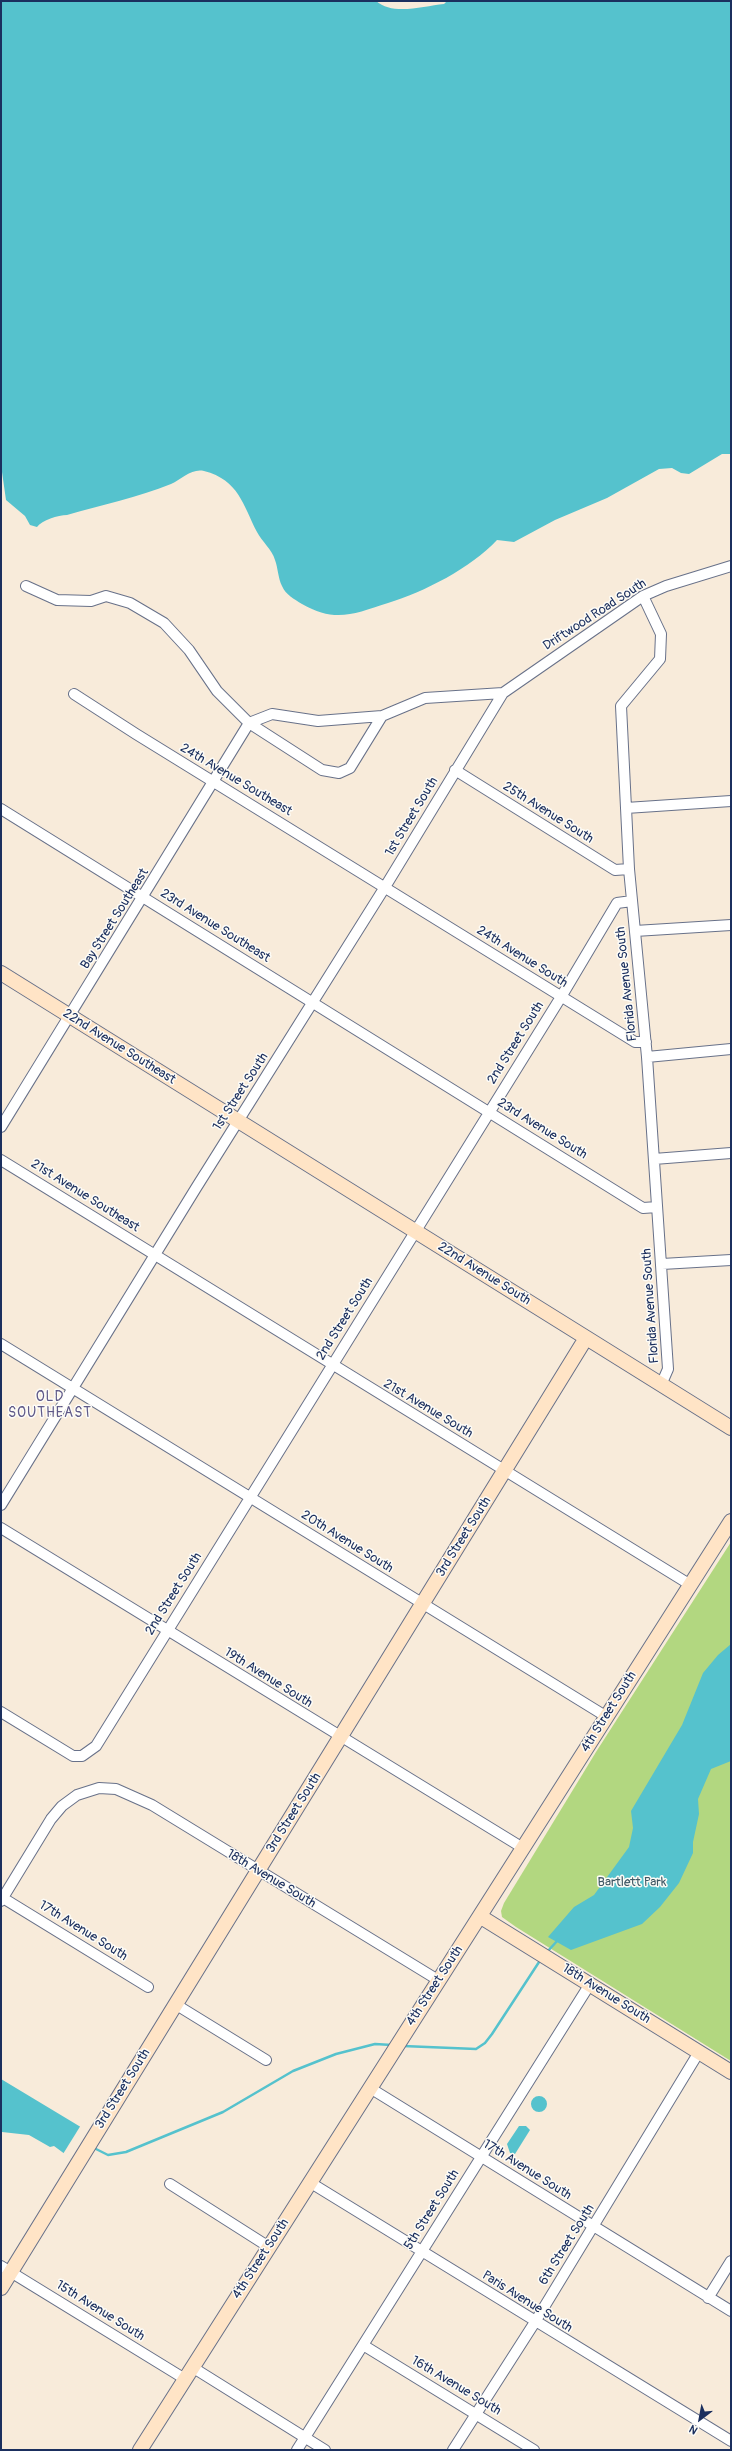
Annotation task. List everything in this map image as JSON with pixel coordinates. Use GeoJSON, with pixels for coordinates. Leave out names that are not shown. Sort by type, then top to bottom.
{"type":"FeatureCollection","features":[{"type":"Feature","properties":{"kind":"street","name":"Driftwood Road South"},"geometry":{"type":"LineString","coordinates":[[503,693],[643,596],[666,586],[731,566]]}},
{"type":"Feature","properties":{"kind":"street"},"geometry":{"type":"LineString","coordinates":[[26,586],[57,600],[91,601],[106,596],[130,602],[164,623],[189,650],[217,691],[249,723],[322,770],[339,773],[350,768],[382,716]]}},
{"type":"Feature","properties":{"kind":"street","name":"Florida Avenue South"},"geometry":{"type":"LineString","coordinates":[[643,596],[661,634],[660,658],[621,706],[629,869],[648,1056],[662,1264],[668,1369],[661,1385]]}},
{"type":"Feature","properties":{"kind":"street"},"geometry":{"type":"LineString","coordinates":[[249,723],[272,714],[318,721],[382,716],[425,698],[503,693]]}},
{"type":"Feature","properties":{"kind":"street","name":"1st Street South"},"geometry":{"type":"LineString","coordinates":[[1,1505],[154,1255],[314,1002],[503,693]]}},
{"type":"Feature","properties":{"kind":"street","name":"24th Avenue Southeast"},"geometry":{"type":"LineString","coordinates":[[74,694],[385,887]]}},
{"type":"Feature","properties":{"kind":"street","name":"Bay Street Southeast"},"geometry":{"type":"LineString","coordinates":[[1,1127],[215,782],[249,723]]}},
{"type":"Feature","properties":{"kind":"street","name":"25th Avenue South"},"geometry":{"type":"LineString","coordinates":[[455,770],[615,870],[629,869]]}},
{"type":"Feature","properties":{"kind":"street"},"geometry":{"type":"LineString","coordinates":[[626,808],[731,801]]}},
{"type":"Feature","properties":{"kind":"street","name":"23rd Avenue Southeast"},"geometry":{"type":"LineString","coordinates":[[1,809],[314,1002]]}},
{"type":"Feature","properties":{"kind":"street","name":"24th Avenue South"},"geometry":{"type":"LineString","coordinates":[[385,887],[635,1042],[646,1042]]}},
{"type":"Feature","properties":{"kind":"street","name":"2nd Street South"},"geometry":{"type":"LineString","coordinates":[[1,1712],[73,1756],[82,1756],[96,1746],[166,1630],[561,997],[617,902],[632,901]]}},
{"type":"Feature","properties":{"kind":"street"},"geometry":{"type":"LineString","coordinates":[[635,932],[731,925]]}},
{"type":"Feature","properties":{"kind":"street","name":"22nd Avenue Southeast"},"geometry":{"type":"LineString","coordinates":[[1,972],[238,1121]]}},
{"type":"Feature","properties":{"kind":"street","name":"23rd Avenue South"},"geometry":{"type":"LineString","coordinates":[[314,1002],[643,1208],[657,1207]]}},
{"type":"Feature","properties":{"kind":"street"},"geometry":{"type":"LineString","coordinates":[[648,1056],[731,1048]]}},
{"type":"Feature","properties":{"kind":"street","name":"22nd Avenue South"},"geometry":{"type":"LineString","coordinates":[[238,1121],[731,1428]]}},
{"type":"Feature","properties":{"kind":"street"},"geometry":{"type":"LineString","coordinates":[[654,1159],[731,1153]]}},
{"type":"Feature","properties":{"kind":"street","name":"21st Avenue Southeast"},"geometry":{"type":"LineString","coordinates":[[1,1160],[154,1255]]}},
{"type":"Feature","properties":{"kind":"street","name":"21st Avenue South"},"geometry":{"type":"LineString","coordinates":[[154,1255],[689,1584]]}},
{"type":"Feature","properties":{"kind":"street"},"geometry":{"type":"LineString","coordinates":[[662,1264],[731,1260]]}},
{"type":"Feature","properties":{"kind":"street","name":"3rd Street South"},"geometry":{"type":"LineString","coordinates":[[1,2288],[6,2269],[100,2127],[586,1338]]}},
{"type":"Feature","properties":{"kind":"street","name":"20th Avenue South"},"geometry":{"type":"LineString","coordinates":[[1,1344],[607,1717]]}},
{"type":"Feature","properties":{"kind":"street","name":"4th Street South"},"geometry":{"type":"LineString","coordinates":[[140,2450],[311,2183],[438,1980],[480,1917],[607,1717],[689,1584],[731,1521]]}},
{"type":"Feature","properties":{"kind":"street","name":"19th Avenue South"},"geometry":{"type":"LineString","coordinates":[[1,1528],[341,1738],[523,1848]]}},
{"type":"Feature","properties":{"kind":"street","name":"18th Avenue South"},"geometry":{"type":"LineString","coordinates":[[2,1899],[62,1806],[77,1795],[99,1788],[116,1789],[152,1805],[438,1980]]}},
{"type":"Feature","properties":{"kind":"street","name":"17th Avenue South"},"geometry":{"type":"LineString","coordinates":[[2,1899],[148,1987]]}},
{"type":"Feature","properties":{"kind":"street","name":"18th Avenue South"},"geometry":{"type":"LineString","coordinates":[[480,1917],[731,2072]]}},
{"type":"Feature","properties":{"kind":"street","name":"5th Street South"},"geometry":{"type":"LineString","coordinates":[[297,2450],[590,1984]]}},
{"type":"Feature","properties":{"kind":"street"},"geometry":{"type":"LineString","coordinates":[[175,2004],[266,2060]]}},
{"type":"Feature","properties":{"kind":"street","name":"6th Street South"},"geometry":{"type":"LineString","coordinates":[[453,2450],[594,2227],[700,2052]]}},
{"type":"Feature","properties":{"kind":"street","name":"17th Avenue South"},"geometry":{"type":"LineString","coordinates":[[370,2088],[731,2311]]}},
{"type":"Feature","properties":{"kind":"street","name":"Paris Avenue South"},"geometry":{"type":"LineString","coordinates":[[311,2183],[421,2252],[731,2441]]}},
{"type":"Feature","properties":{"kind":"street"},"geometry":{"type":"LineString","coordinates":[[170,2184],[269,2247]]}},
{"type":"Feature","properties":{"kind":"street"},"geometry":{"type":"LineString","coordinates":[[708,2298],[731,2261]]}},
{"type":"Feature","properties":{"kind":"street","name":"15th Avenue South"},"geometry":{"type":"LineString","coordinates":[[6,2269],[325,2450]]}},
{"type":"Feature","properties":{"kind":"street","name":"16th Avenue South"},"geometry":{"type":"LineString","coordinates":[[363,2345],[534,2450]]}},
{"type":"Feature","properties":{"kind":"green space","name":"Bartlett Park"},"geometry":{"type":"Polygon","coordinates":[[[731,1542],[731,2061],[516,1927],[502,1917],[501,1911],[504,1903],[596,1752],[731,1542]]]}},
{"type":"Feature","properties":{"kind":"water"},"geometry":{"type":"Polygon","coordinates":[[[1,1],[376,1],[383,6],[391,8],[408,9],[444,4],[447,1],[731,1],[731,454],[722,454],[689,474],[681,473],[672,468],[659,469],[607,498],[555,520],[514,542],[497,540],[474,560],[431,586],[388,603],[345,615],[335,615],[314,610],[288,594],[281,583],[274,556],[257,532],[238,495],[225,481],[216,475],[204,471],[200,470],[191,472],[171,484],[120,501],[50,518],[39,524],[37,527],[30,525],[25,516],[6,500],[1,465],[1,1]]]}},
{"type":"Feature","properties":{"kind":"water"},"geometry":{"type":"Polygon","coordinates":[[[731,1644],[731,1761],[711,1769],[698,1799],[699,1814],[693,1842],[693,1853],[679,1883],[660,1907],[642,1924],[571,1950],[548,1937],[574,1907],[594,1895],[629,1847],[633,1828],[631,1811],[682,1725],[703,1673],[718,1655],[731,1644]]]}},
{"type":"Feature","properties":{"kind":"water"},"geometry":{"type":"Polygon","coordinates":[[[1,2079],[94,2135],[77,2163],[54,2146],[50,2147],[29,2135],[2,2132],[1,2136],[1,2079]]]}},
{"type":"Feature","properties":{"kind":"water"},"geometry":{"type":"Polygon","coordinates":[[[536,2096],[542,2096],[547,2101],[545,2110],[542,2112],[536,2112],[531,2107],[531,2101],[536,2096]]]}},
{"type":"Feature","properties":{"kind":"water"},"geometry":{"type":"Polygon","coordinates":[[[519,2126],[526,2126],[530,2130],[515,2154],[510,2153],[507,2144],[519,2126]]]}},
{"type":"Feature","properties":{"kind":"pier"},"geometry":{"type":"Polygon","coordinates":[[[81,2125],[96,2134],[79,2164],[63,2154],[81,2125]]]}},
{"type":"Feature","properties":{"kind":"waterway"},"geometry":{"type":"LineString","coordinates":[[547,1952],[558,1940]]}},
{"type":"Feature","properties":{"kind":"waterway"},"geometry":{"type":"LineString","coordinates":[[403,2046],[476,2049],[485,2043],[492,2034],[541,1959]]}},
{"type":"Feature","properties":{"kind":"waterway"},"geometry":{"type":"LineString","coordinates":[[92,2147],[108,2155],[126,2152],[223,2112],[293,2071],[336,2054],[375,2044],[392,2045]]}},
{"type":"Feature","properties":{"kind":"district","name":"OLD SOUTHEAST"},"geometry":{"type":"Point","coordinates":[50,1406]}}]}
